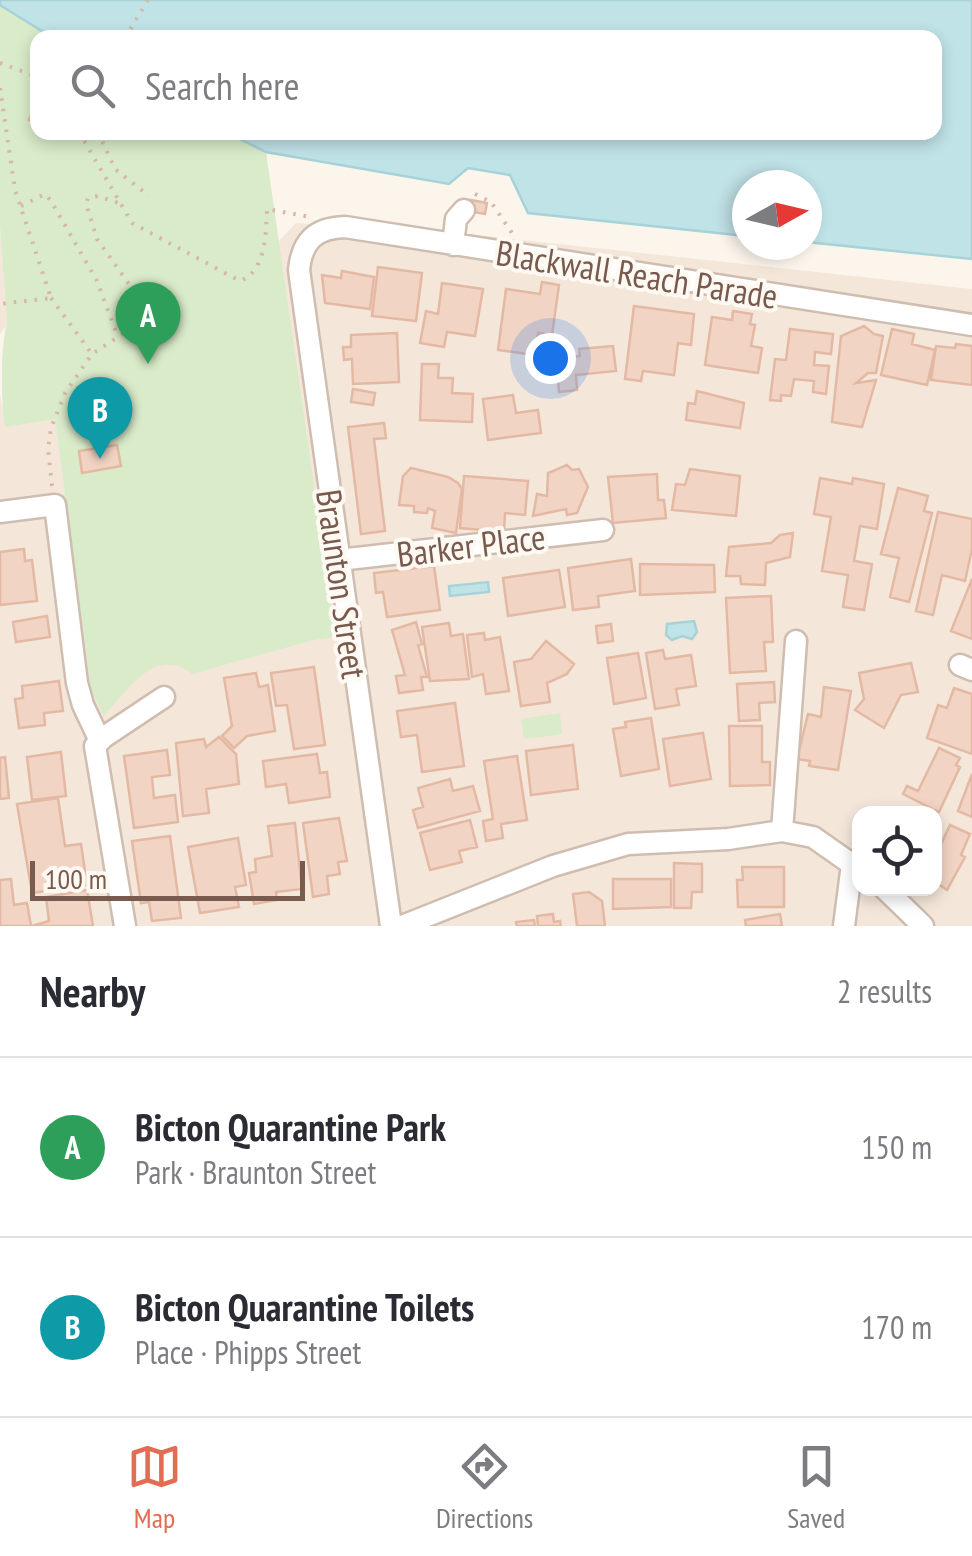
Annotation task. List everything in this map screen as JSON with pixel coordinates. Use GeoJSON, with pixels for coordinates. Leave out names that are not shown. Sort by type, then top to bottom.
{"type":"FeatureCollection","features":[{"type":"Feature","properties":{"kind":"street"},"geometry":{"type":"LineString","coordinates":[[452,245],[456,218],[464,210]]}},
{"type":"Feature","properties":{"kind":"street","name":"Blackwall Reach Parade"},"geometry":{"type":"LineString","coordinates":[[307,242],[319,231],[345,227],[972,325]]}},
{"type":"Feature","properties":{"kind":"street","name":"Braunton Street"},"geometry":{"type":"LineString","coordinates":[[307,242],[299,270],[391,926]]}},
{"type":"Feature","properties":{"kind":"street"},"geometry":{"type":"LineString","coordinates":[[0,512],[54,506],[77,683],[100,741]]}},
{"type":"Feature","properties":{"kind":"street","name":"Barker Place"},"geometry":{"type":"LineString","coordinates":[[339,560],[604,530]]}},
{"type":"Feature","properties":{"kind":"street"},"geometry":{"type":"LineString","coordinates":[[782,830],[796,641]]}},
{"type":"Feature","properties":{"kind":"street"},"geometry":{"type":"LineString","coordinates":[[125,926],[96,746],[164,697]]}},
{"type":"Feature","properties":{"kind":"street"},"geometry":{"type":"LineString","coordinates":[[402,926],[553,866],[628,844],[728,839],[782,830],[813,838],[852,864]]}},
{"type":"Feature","properties":{"kind":"street"},"geometry":{"type":"LineString","coordinates":[[844,926],[852,887]]}},
{"type":"Feature","properties":{"kind":"street"},"geometry":{"type":"LineString","coordinates":[[892,896],[923,926]]}},
{"type":"Feature","properties":{"kind":"path"},"geometry":{"type":"LineString","coordinates":[[130,30],[148,0]]}},
{"type":"Feature","properties":{"kind":"path"},"geometry":{"type":"LineString","coordinates":[[0,62],[30,75]]}},
{"type":"Feature","properties":{"kind":"path"},"geometry":{"type":"LineString","coordinates":[[0,88],[12,178],[52,298],[92,354]]}},
{"type":"Feature","properties":{"kind":"path"},"geometry":{"type":"LineString","coordinates":[[54,506],[48,449],[51,428],[65,393],[92,354],[134,326],[140,302],[98,239],[86,204],[88,198],[98,196],[121,204],[84,140]]}},
{"type":"Feature","properties":{"kind":"path"},"geometry":{"type":"LineString","coordinates":[[102,140],[115,170],[150,196]]}},
{"type":"Feature","properties":{"kind":"path"},"geometry":{"type":"LineString","coordinates":[[21,206],[44,194],[51,201],[97,280],[117,335]]}},
{"type":"Feature","properties":{"kind":"path"},"geometry":{"type":"LineString","coordinates":[[0,304],[42,296],[52,298]]}},
{"type":"Feature","properties":{"kind":"shaded area"},"geometry":{"type":"Polygon","coordinates":[[[296,223],[477,235],[972,289],[972,926],[0,926],[0,394],[6,426],[55,418],[90,677],[313,639],[262,259],[296,223]]]}},
{"type":"Feature","properties":{"kind":"shaded area"},"geometry":{"type":"Polygon","coordinates":[[[0,227],[7,325],[0,334],[0,227]]]}},
{"type":"Feature","properties":{"kind":"green space"},"geometry":{"type":"Polygon","coordinates":[[[0,5],[41,30],[30,30],[30,140],[242,140],[266,152],[336,637],[192,674],[179,666],[154,668],[143,674],[104,716],[91,690],[55,419],[5,427],[2,374],[7,324],[0,227],[0,5]]]}},
{"type":"Feature","properties":{"kind":"green space"},"geometry":{"type":"Polygon","coordinates":[[[560,713],[562,734],[524,739],[521,719],[560,713]]]}},
{"type":"Feature","properties":{"kind":"water"},"geometry":{"type":"Polygon","coordinates":[[[0,0],[972,0],[972,259],[822,244],[822,170],[732,170],[732,234],[528,213],[510,175],[468,168],[449,184],[266,152],[242,140],[942,140],[942,30],[40,30],[0,5],[0,0]]]}},
{"type":"Feature","properties":{"kind":"water"},"geometry":{"type":"Polygon","coordinates":[[[488,582],[489,592],[450,596],[449,586],[488,582]]]}},
{"type":"Feature","properties":{"kind":"water"},"geometry":{"type":"Polygon","coordinates":[[[694,621],[697,632],[692,639],[682,636],[672,640],[666,635],[667,624],[694,621]]]}},
{"type":"Feature","properties":{"kind":"building"},"geometry":{"type":"Polygon","coordinates":[[[471,200],[487,203],[485,214],[469,211],[471,200]]]}},
{"type":"Feature","properties":{"kind":"building"},"geometry":{"type":"Polygon","coordinates":[[[378,267],[422,273],[416,321],[372,316],[378,267]]]}},
{"type":"Feature","properties":{"kind":"building"},"geometry":{"type":"Polygon","coordinates":[[[342,271],[374,277],[370,309],[325,303],[322,275],[341,278],[342,271]]]}},
{"type":"Feature","properties":{"kind":"building"},"geometry":{"type":"Polygon","coordinates":[[[542,282],[559,285],[552,335],[538,333],[535,355],[498,350],[506,289],[540,294],[542,282]]]}},
{"type":"Feature","properties":{"kind":"building"},"geometry":{"type":"Polygon","coordinates":[[[442,283],[483,289],[475,336],[447,332],[444,347],[420,343],[426,311],[438,314],[442,283]]]}},
{"type":"Feature","properties":{"kind":"building"},"geometry":{"type":"Polygon","coordinates":[[[634,306],[694,314],[691,345],[678,343],[674,375],[643,371],[641,381],[625,379],[634,306]]]}},
{"type":"Feature","properties":{"kind":"building"},"geometry":{"type":"Polygon","coordinates":[[[733,311],[752,314],[750,324],[755,325],[751,346],[762,348],[758,373],[705,365],[712,317],[732,320],[733,311]]]}},
{"type":"Feature","properties":{"kind":"building"},"geometry":{"type":"Polygon","coordinates":[[[864,326],[883,336],[876,373],[868,373],[856,383],[876,380],[862,427],[832,422],[841,336],[864,326]]]}},
{"type":"Feature","properties":{"kind":"building"},"geometry":{"type":"Polygon","coordinates":[[[790,329],[833,334],[831,354],[815,352],[814,365],[829,366],[826,394],[813,392],[814,381],[794,379],[791,396],[781,395],[781,401],[770,400],[775,359],[786,360],[790,329]]]}},
{"type":"Feature","properties":{"kind":"building"},"geometry":{"type":"Polygon","coordinates":[[[892,329],[914,334],[912,344],[935,350],[927,385],[881,375],[892,329]]]}},
{"type":"Feature","properties":{"kind":"building"},"geometry":{"type":"Polygon","coordinates":[[[397,333],[399,382],[353,384],[352,359],[344,360],[343,347],[351,347],[351,335],[397,333]]]}},
{"type":"Feature","properties":{"kind":"building"},"geometry":{"type":"Polygon","coordinates":[[[956,344],[972,346],[972,385],[931,380],[936,346],[955,348],[956,344]]]}},
{"type":"Feature","properties":{"kind":"building"},"geometry":{"type":"Polygon","coordinates":[[[613,346],[616,371],[576,375],[577,390],[559,392],[557,369],[568,368],[567,357],[580,356],[579,349],[613,346]]]}},
{"type":"Feature","properties":{"kind":"building"},"geometry":{"type":"Polygon","coordinates":[[[422,364],[439,364],[438,378],[453,378],[452,393],[473,394],[472,422],[420,420],[422,364]]]}},
{"type":"Feature","properties":{"kind":"building"},"geometry":{"type":"Polygon","coordinates":[[[353,389],[375,393],[373,405],[351,402],[353,389]]]}},
{"type":"Feature","properties":{"kind":"building"},"geometry":{"type":"Polygon","coordinates":[[[697,391],[744,403],[740,428],[686,420],[688,403],[695,404],[697,391]]]}},
{"type":"Feature","properties":{"kind":"building"},"geometry":{"type":"Polygon","coordinates":[[[513,395],[516,413],[538,410],[541,433],[488,440],[483,399],[513,395]]]}},
{"type":"Feature","properties":{"kind":"building"},"geometry":{"type":"Polygon","coordinates":[[[384,423],[386,438],[374,439],[385,531],[361,534],[348,427],[384,423]]]}},
{"type":"Feature","properties":{"kind":"building"},"geometry":{"type":"Polygon","coordinates":[[[117,445],[121,466],[82,473],[79,451],[117,445]]]}},
{"type":"Feature","properties":{"kind":"building"},"geometry":{"type":"Polygon","coordinates":[[[567,465],[572,470],[579,469],[588,487],[577,513],[567,515],[566,509],[533,516],[537,494],[547,496],[548,473],[567,465]]]}},
{"type":"Feature","properties":{"kind":"building"},"geometry":{"type":"Polygon","coordinates":[[[411,468],[458,483],[462,489],[456,533],[432,528],[435,511],[428,508],[427,513],[414,512],[414,506],[399,505],[403,476],[411,468]]]}},
{"type":"Feature","properties":{"kind":"building"},"geometry":{"type":"Polygon","coordinates":[[[690,469],[740,476],[736,516],[672,510],[676,484],[685,485],[690,469]]]}},
{"type":"Feature","properties":{"kind":"building"},"geometry":{"type":"Polygon","coordinates":[[[657,474],[658,500],[664,500],[666,518],[613,523],[608,477],[657,474]]]}},
{"type":"Feature","properties":{"kind":"building"},"geometry":{"type":"Polygon","coordinates":[[[464,476],[528,481],[525,515],[505,513],[504,532],[460,528],[464,476]]]}},
{"type":"Feature","properties":{"kind":"building"},"geometry":{"type":"Polygon","coordinates":[[[820,478],[852,484],[853,478],[884,484],[877,529],[860,526],[854,561],[872,564],[864,610],[843,607],[848,575],[822,571],[831,517],[814,514],[820,478]]]}},
{"type":"Feature","properties":{"kind":"building"},"geometry":{"type":"Polygon","coordinates":[[[898,488],[928,496],[924,511],[932,513],[909,602],[890,597],[899,558],[881,554],[898,488]]]}},
{"type":"Feature","properties":{"kind":"building"},"geometry":{"type":"Polygon","coordinates":[[[938,512],[972,519],[972,549],[965,581],[942,575],[933,615],[916,611],[938,512]]]}},
{"type":"Feature","properties":{"kind":"building"},"geometry":{"type":"Polygon","coordinates":[[[793,533],[790,557],[766,563],[765,585],[741,584],[740,576],[726,576],[729,547],[771,543],[780,535],[793,533]]]}},
{"type":"Feature","properties":{"kind":"building"},"geometry":{"type":"Polygon","coordinates":[[[24,549],[25,561],[32,560],[37,601],[0,605],[0,552],[24,549]]]}},
{"type":"Feature","properties":{"kind":"building"},"geometry":{"type":"Polygon","coordinates":[[[631,559],[635,591],[598,596],[599,607],[573,610],[568,568],[631,559]]]}},
{"type":"Feature","properties":{"kind":"building"},"geometry":{"type":"Polygon","coordinates":[[[640,564],[714,565],[715,592],[640,595],[640,564]]]}},
{"type":"Feature","properties":{"kind":"building"},"geometry":{"type":"Polygon","coordinates":[[[434,566],[440,610],[387,617],[383,592],[376,593],[374,573],[434,566]]]}},
{"type":"Feature","properties":{"kind":"building"},"geometry":{"type":"Polygon","coordinates":[[[559,570],[565,607],[508,616],[503,578],[559,570]]]}},
{"type":"Feature","properties":{"kind":"building"},"geometry":{"type":"Polygon","coordinates":[[[972,579],[972,639],[951,631],[972,579]]]}},
{"type":"Feature","properties":{"kind":"building"},"geometry":{"type":"Polygon","coordinates":[[[771,596],[773,642],[764,642],[766,671],[730,673],[726,598],[771,596]]]}},
{"type":"Feature","properties":{"kind":"building"},"geometry":{"type":"Polygon","coordinates":[[[47,616],[50,637],[16,642],[13,622],[47,616]]]}},
{"type":"Feature","properties":{"kind":"building"},"geometry":{"type":"Polygon","coordinates":[[[416,622],[427,677],[421,677],[423,690],[399,693],[396,676],[405,675],[392,630],[416,622]]]}},
{"type":"Feature","properties":{"kind":"building"},"geometry":{"type":"Polygon","coordinates":[[[449,623],[451,636],[463,634],[469,679],[430,681],[422,627],[449,623]]]}},
{"type":"Feature","properties":{"kind":"building"},"geometry":{"type":"Polygon","coordinates":[[[611,624],[613,641],[598,643],[596,626],[611,624]]]}},
{"type":"Feature","properties":{"kind":"building"},"geometry":{"type":"Polygon","coordinates":[[[484,633],[485,640],[500,637],[509,691],[486,694],[483,674],[472,677],[467,635],[484,633]]]}},
{"type":"Feature","properties":{"kind":"building"},"geometry":{"type":"Polygon","coordinates":[[[546,641],[574,664],[567,674],[547,683],[550,702],[521,706],[514,662],[531,659],[546,641]]]}},
{"type":"Feature","properties":{"kind":"building"},"geometry":{"type":"Polygon","coordinates":[[[663,650],[665,659],[691,655],[696,686],[676,689],[679,705],[655,709],[646,653],[663,650]]]}},
{"type":"Feature","properties":{"kind":"building"},"geometry":{"type":"Polygon","coordinates":[[[638,653],[646,698],[614,704],[607,658],[638,653]]]}},
{"type":"Feature","properties":{"kind":"building"},"geometry":{"type":"Polygon","coordinates":[[[911,663],[918,692],[901,695],[884,728],[855,710],[864,699],[859,673],[911,663]]]}},
{"type":"Feature","properties":{"kind":"building"},"geometry":{"type":"Polygon","coordinates":[[[314,667],[325,745],[294,749],[287,705],[276,706],[271,673],[314,667]]]}},
{"type":"Feature","properties":{"kind":"building"},"geometry":{"type":"Polygon","coordinates":[[[256,673],[259,687],[268,685],[275,731],[247,736],[234,748],[222,736],[232,726],[224,678],[256,673]]]}},
{"type":"Feature","properties":{"kind":"building"},"geometry":{"type":"Polygon","coordinates":[[[59,681],[63,711],[44,713],[45,725],[19,728],[15,699],[23,698],[22,686],[59,681]]]}},
{"type":"Feature","properties":{"kind":"building"},"geometry":{"type":"Polygon","coordinates":[[[774,682],[775,702],[759,703],[760,720],[739,721],[737,684],[774,682]]]}},
{"type":"Feature","properties":{"kind":"building"},"geometry":{"type":"Polygon","coordinates":[[[824,687],[851,691],[838,770],[809,766],[810,761],[797,759],[808,714],[821,717],[824,687]]]}},
{"type":"Feature","properties":{"kind":"building"},"geometry":{"type":"Polygon","coordinates":[[[954,688],[972,694],[972,754],[927,738],[938,705],[947,708],[954,688]]]}},
{"type":"Feature","properties":{"kind":"building"},"geometry":{"type":"Polygon","coordinates":[[[455,703],[464,766],[422,772],[417,735],[401,737],[397,711],[455,703]]]}},
{"type":"Feature","properties":{"kind":"building"},"geometry":{"type":"Polygon","coordinates":[[[651,718],[659,769],[621,776],[613,729],[626,727],[625,722],[651,718]]]}},
{"type":"Feature","properties":{"kind":"building"},"geometry":{"type":"Polygon","coordinates":[[[729,726],[762,726],[762,762],[770,762],[770,785],[730,786],[729,726]]]}},
{"type":"Feature","properties":{"kind":"building"},"geometry":{"type":"Polygon","coordinates":[[[703,733],[711,779],[670,786],[663,739],[703,733]]]}},
{"type":"Feature","properties":{"kind":"building"},"geometry":{"type":"Polygon","coordinates":[[[219,737],[236,754],[239,784],[206,789],[209,813],[183,816],[176,743],[204,739],[206,747],[219,737]]]}},
{"type":"Feature","properties":{"kind":"building"},"geometry":{"type":"Polygon","coordinates":[[[573,745],[578,789],[531,795],[526,751],[573,745]]]}},
{"type":"Feature","properties":{"kind":"building"},"geometry":{"type":"Polygon","coordinates":[[[939,748],[960,758],[956,765],[960,767],[942,806],[927,806],[903,794],[907,786],[918,791],[939,748]]]}},
{"type":"Feature","properties":{"kind":"building"},"geometry":{"type":"Polygon","coordinates":[[[167,750],[170,775],[152,777],[154,798],[175,795],[178,822],[134,828],[124,756],[167,750]]]}},
{"type":"Feature","properties":{"kind":"building"},"geometry":{"type":"Polygon","coordinates":[[[61,752],[66,796],[32,800],[27,757],[61,752]]]}},
{"type":"Feature","properties":{"kind":"building"},"geometry":{"type":"Polygon","coordinates":[[[317,754],[320,773],[327,772],[330,797],[289,803],[286,784],[266,787],[263,761],[317,754]]]}},
{"type":"Feature","properties":{"kind":"building"},"geometry":{"type":"Polygon","coordinates":[[[517,756],[527,820],[501,824],[503,838],[486,841],[483,821],[493,819],[484,761],[517,756]]]}},
{"type":"Feature","properties":{"kind":"building"},"geometry":{"type":"Polygon","coordinates":[[[5,757],[9,798],[0,799],[0,758],[5,757]]]}},
{"type":"Feature","properties":{"kind":"building"},"geometry":{"type":"Polygon","coordinates":[[[972,774],[972,817],[958,811],[972,774]]]}},
{"type":"Feature","properties":{"kind":"building"},"geometry":{"type":"Polygon","coordinates":[[[450,779],[453,791],[473,786],[480,811],[418,828],[413,810],[423,807],[418,788],[450,779]]]}},
{"type":"Feature","properties":{"kind":"building"},"geometry":{"type":"Polygon","coordinates":[[[58,798],[65,846],[81,844],[87,885],[32,893],[17,804],[58,798]]]}},
{"type":"Feature","properties":{"kind":"building"},"geometry":{"type":"Polygon","coordinates":[[[339,818],[347,861],[338,862],[340,874],[327,876],[329,894],[313,897],[303,823],[339,818]]]}},
{"type":"Feature","properties":{"kind":"building"},"geometry":{"type":"Polygon","coordinates":[[[470,820],[477,847],[459,851],[462,862],[430,870],[420,833],[470,820]]]}},
{"type":"Feature","properties":{"kind":"building"},"geometry":{"type":"Polygon","coordinates":[[[295,823],[302,889],[276,892],[277,900],[254,904],[249,873],[256,872],[255,859],[272,856],[268,826],[295,823]]]}},
{"type":"Feature","properties":{"kind":"building"},"geometry":{"type":"Polygon","coordinates":[[[950,825],[970,834],[961,855],[965,857],[947,890],[942,887],[942,842],[950,825]]]}},
{"type":"Feature","properties":{"kind":"building"},"geometry":{"type":"Polygon","coordinates":[[[170,836],[181,918],[152,921],[149,902],[141,903],[132,841],[170,836]]]}},
{"type":"Feature","properties":{"kind":"building"},"geometry":{"type":"Polygon","coordinates":[[[238,838],[246,885],[235,887],[239,907],[200,913],[188,847],[238,838]]]}},
{"type":"Feature","properties":{"kind":"building"},"geometry":{"type":"Polygon","coordinates":[[[674,863],[702,864],[702,892],[692,892],[691,908],[674,908],[674,863]]]}},
{"type":"Feature","properties":{"kind":"building"},"geometry":{"type":"Polygon","coordinates":[[[742,867],[784,867],[784,907],[738,907],[737,880],[743,880],[742,867]]]}},
{"type":"Feature","properties":{"kind":"building"},"geometry":{"type":"Polygon","coordinates":[[[11,879],[14,905],[27,903],[31,926],[0,926],[0,880],[11,879]]]}},
{"type":"Feature","properties":{"kind":"building"},"geometry":{"type":"Polygon","coordinates":[[[613,879],[671,879],[671,907],[613,909],[613,879]]]}},
{"type":"Feature","properties":{"kind":"building"},"geometry":{"type":"Polygon","coordinates":[[[87,890],[93,926],[32,926],[49,921],[46,897],[87,890]]]}},
{"type":"Feature","properties":{"kind":"building"},"geometry":{"type":"Polygon","coordinates":[[[589,892],[602,901],[605,926],[577,926],[573,894],[589,892]]]}},
{"type":"Feature","properties":{"kind":"building"},"geometry":{"type":"Polygon","coordinates":[[[553,914],[554,922],[560,921],[561,926],[538,926],[537,916],[553,914]]]}},
{"type":"Feature","properties":{"kind":"building"},"geometry":{"type":"Polygon","coordinates":[[[780,914],[782,926],[746,926],[745,920],[780,914]]]}},
{"type":"Feature","properties":{"kind":"building"},"geometry":{"type":"Polygon","coordinates":[[[534,920],[535,926],[517,926],[516,922],[534,920]]]}},
{"type":"Feature","properties":{"kind":"place","name":"Bicton Quarantine Park"},"geometry":{"type":"Point","coordinates":[148,364]}},
{"type":"Feature","properties":{"kind":"place","name":"Bicton Quarantine Toilets"},"geometry":{"type":"Point","coordinates":[100,459]}}]}
